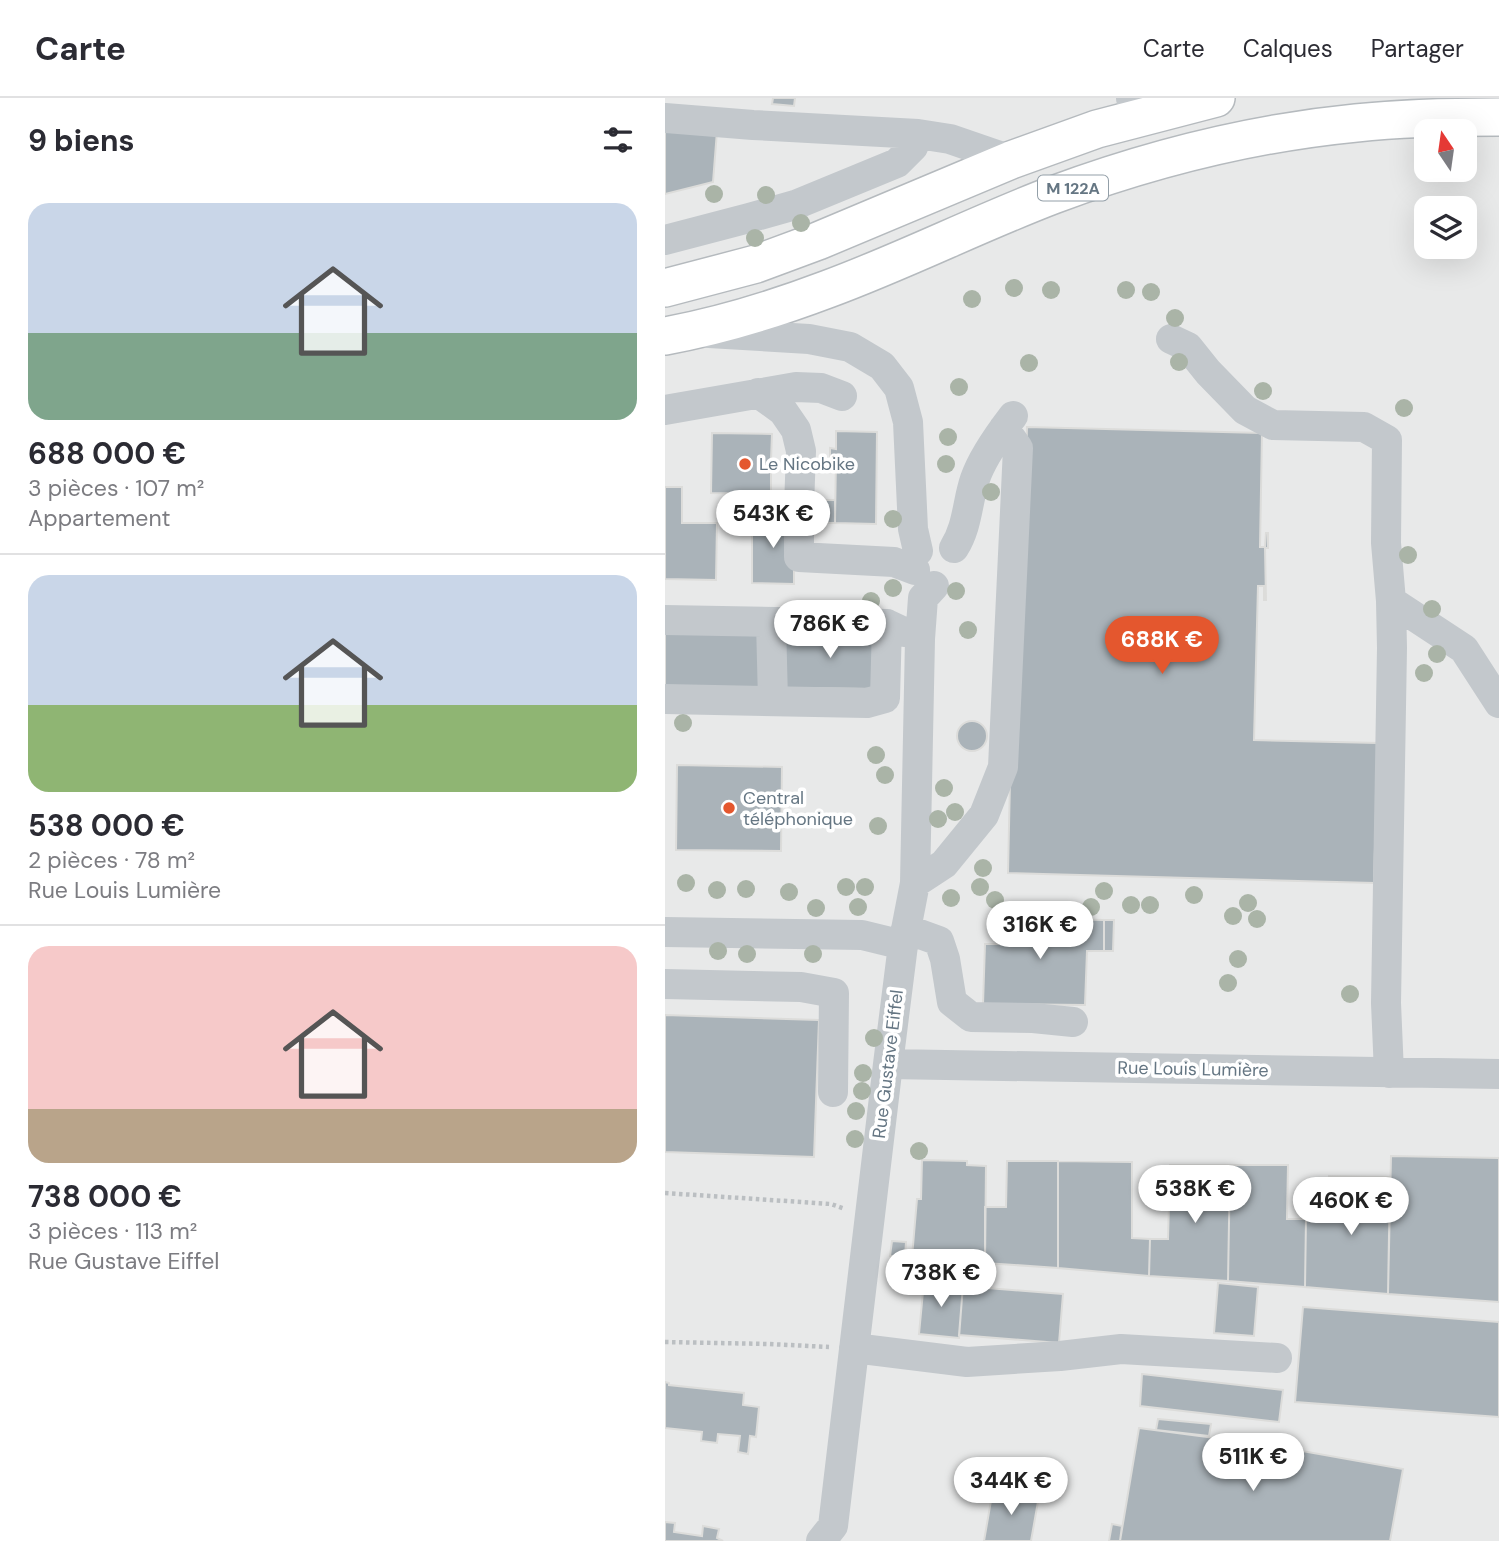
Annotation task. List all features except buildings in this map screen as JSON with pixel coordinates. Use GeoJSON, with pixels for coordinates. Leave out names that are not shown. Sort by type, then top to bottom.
{"type":"FeatureCollection","features":[{"type":"Feature","properties":{"kind":"main road","name":"M 122A"},"geometry":{"type":"LineString","coordinates":[[665,288],[781,255],[1011,160],[1097,129],[1202,101]]}},
{"type":"Feature","properties":{"kind":"main road","name":"M 122A"},"geometry":{"type":"LineString","coordinates":[[675,334],[767,310],[829,289],[1006,213],[1130,169],[1208,148],[1356,123],[1444,117],[1499,117]]}},
{"type":"Feature","properties":{"kind":"street"},"geometry":{"type":"LineString","coordinates":[[1132,98],[1202,101]]}},
{"type":"Feature","properties":{"kind":"street"},"geometry":{"type":"LineString","coordinates":[[665,118],[918,134],[950,139],[1011,160]]}},
{"type":"Feature","properties":{"kind":"street"},"geometry":{"type":"LineString","coordinates":[[665,240],[795,205],[897,163],[913,148],[918,134]]}},
{"type":"Feature","properties":{"kind":"street","name":"Rue Gustave Eiffel"},"geometry":{"type":"LineString","coordinates":[[675,334],[809,339],[850,347],[882,366],[899,388],[908,422],[913,529],[922,569],[923,598],[915,883],[904,937],[833,1527],[821,1541]]}},
{"type":"Feature","properties":{"kind":"street"},"geometry":{"type":"LineString","coordinates":[[1171,339],[1188,347],[1245,410],[1273,425],[1364,427],[1387,440],[1386,543],[1392,648],[1386,1003],[1389,1073]]}},
{"type":"Feature","properties":{"kind":"street"},"geometry":{"type":"LineString","coordinates":[[665,410],[796,387],[821,388],[842,396]]}},
{"type":"Feature","properties":{"kind":"street"},"geometry":{"type":"LineString","coordinates":[[758,393],[783,411],[796,430],[801,451],[799,557],[894,562],[922,569],[926,544],[945,542],[954,548],[961,536],[975,478],[1008,422],[1017,448],[1003,767],[984,815],[944,864],[915,883]]}},
{"type":"Feature","properties":{"kind":"street"},"geometry":{"type":"LineString","coordinates":[[1391,601],[1464,649],[1499,703]]}},
{"type":"Feature","properties":{"kind":"street"},"geometry":{"type":"LineString","coordinates":[[665,620],[887,624],[920,639]]}},
{"type":"Feature","properties":{"kind":"street"},"geometry":{"type":"LineString","coordinates":[[771,622],[773,701]]}},
{"type":"Feature","properties":{"kind":"street"},"geometry":{"type":"LineString","coordinates":[[665,699],[867,703],[885,698],[887,624]]}},
{"type":"Feature","properties":{"kind":"street"},"geometry":{"type":"LineString","coordinates":[[665,932],[862,935],[939,941],[945,959],[952,1002],[971,1017],[1073,1022]]}},
{"type":"Feature","properties":{"kind":"street"},"geometry":{"type":"LineString","coordinates":[[665,984],[801,987],[834,993],[833,1092]]}},
{"type":"Feature","properties":{"kind":"street"},"geometry":{"type":"LineString","coordinates":[[1034,1018],[1038,1067]]}},
{"type":"Feature","properties":{"kind":"street","name":"Rue Louis Lumière"},"geometry":{"type":"LineString","coordinates":[[888,1064],[1499,1074]]}},
{"type":"Feature","properties":{"kind":"street"},"geometry":{"type":"LineString","coordinates":[[854,1348],[967,1362],[1121,1349],[1277,1358]]}},
{"type":"Feature","properties":{"kind":"path"},"geometry":{"type":"LineString","coordinates":[[665,1193],[831,1204],[869,1217]]}},
{"type":"Feature","properties":{"kind":"path"},"geometry":{"type":"LineString","coordinates":[[665,1342],[854,1348]]}},
{"type":"Feature","properties":{"kind":"shaded area"},"geometry":{"type":"Polygon","coordinates":[[[665,98],[1499,98],[1499,1541],[665,1541],[665,98]]]}},
{"type":"Feature","properties":{"kind":"place","name":"Le Nicobike"},"geometry":{"type":"Point","coordinates":[745,464]}},
{"type":"Feature","properties":{"kind":"place","name":"Central téléphonique"},"geometry":{"type":"Point","coordinates":[729,808]}}]}
